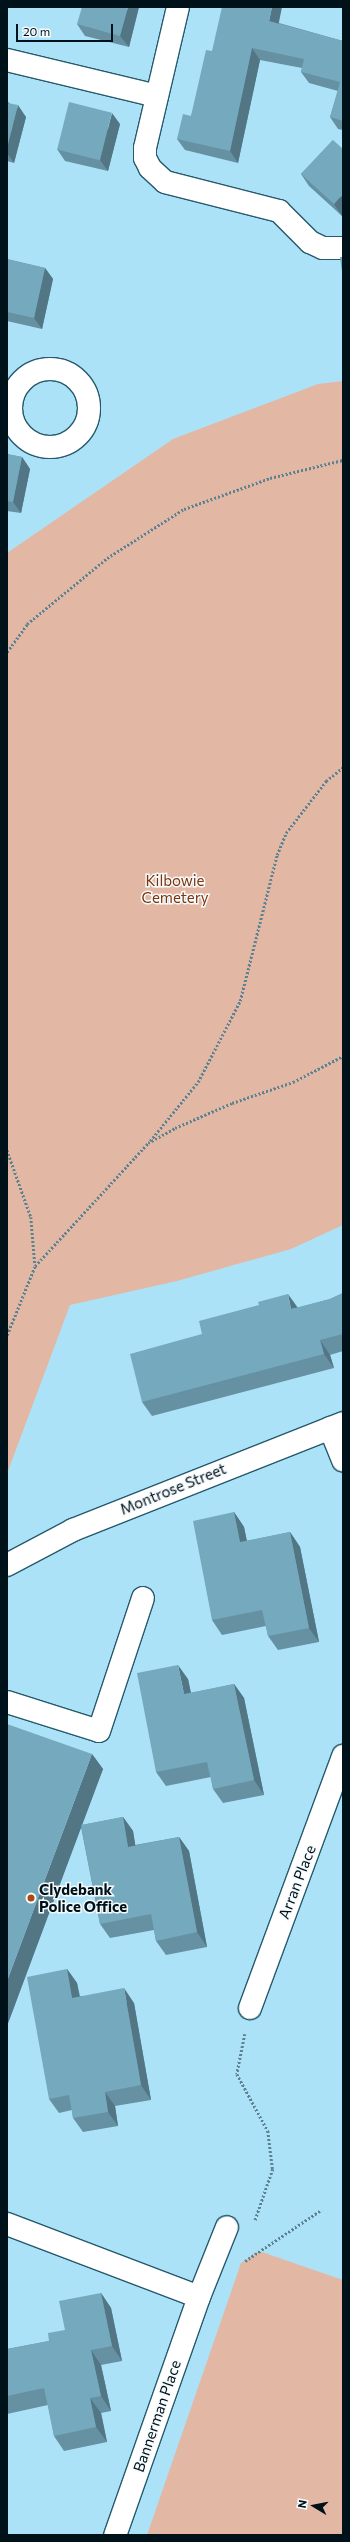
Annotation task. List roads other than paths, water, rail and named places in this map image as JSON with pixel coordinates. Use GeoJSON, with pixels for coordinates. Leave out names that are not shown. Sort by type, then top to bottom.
{"type":"FeatureCollection","features":[{"type":"Feature","properties":{"kind":"street"},"geometry":{"type":"LineString","coordinates":[[178,7],[157,96],[145,158],[156,175],[165,182],[280,211],[310,242],[323,248],[343,248]]}},
{"type":"Feature","properties":{"kind":"street"},"geometry":{"type":"LineString","coordinates":[[7,60],[157,96]]}},
{"type":"Feature","properties":{"kind":"street"},"geometry":{"type":"LineString","coordinates":[[336,1426],[343,1460]]}},
{"type":"Feature","properties":{"kind":"street","name":"Montrose Street"},"geometry":{"type":"LineString","coordinates":[[7,1565],[73,1530],[336,1426]]}},
{"type":"Feature","properties":{"kind":"street"},"geometry":{"type":"LineString","coordinates":[[7,1702],[99,1731],[143,1598]]}},
{"type":"Feature","properties":{"kind":"street","name":"Arran Place"},"geometry":{"type":"LineString","coordinates":[[250,2008],[343,1756]]}},
{"type":"Feature","properties":{"kind":"street"},"geometry":{"type":"LineString","coordinates":[[7,2224],[199,2297]]}},
{"type":"Feature","properties":{"kind":"street","name":"Bannerman Place"},"geometry":{"type":"LineString","coordinates":[[115,2535],[199,2297],[227,2226]]}},
{"type":"Feature","properties":{"kind":"place","name":"Clydebank Police Office"},"geometry":{"type":"Point","coordinates":[31,1898]}},
{"type":"Feature","properties":{"kind":"park label","name":"Kilbowie Cemetery"},"geometry":{"type":"Point","coordinates":[175,888]}}]}
